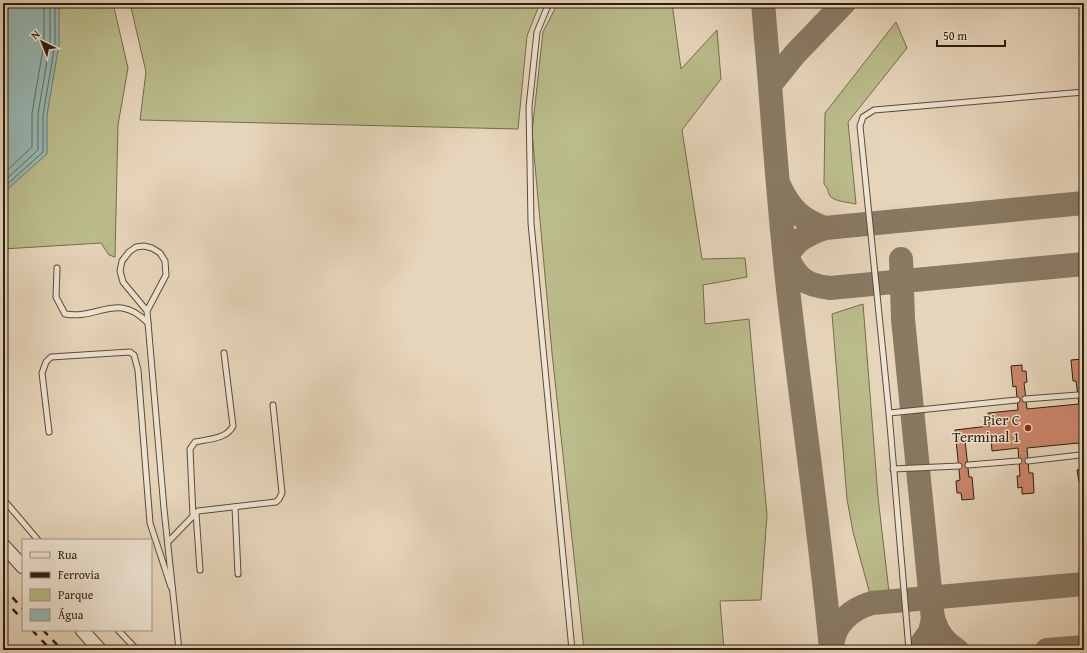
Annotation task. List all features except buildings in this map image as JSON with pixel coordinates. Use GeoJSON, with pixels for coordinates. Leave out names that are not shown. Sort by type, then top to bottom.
{"type":"FeatureCollection","features":[{"type":"Feature","properties":{"kind":"street"},"geometry":{"type":"LineString","coordinates":[[3,545],[22,566]]}},
{"type":"Feature","properties":{"kind":"street"},"geometry":{"type":"LineString","coordinates":[[83,631],[100,650]]}},
{"type":"Feature","properties":{"kind":"lane"},"geometry":{"type":"LineString","coordinates":[[549,3],[537,32],[528,107],[531,223],[572,650]]}},
{"type":"Feature","properties":{"kind":"lane"},"geometry":{"type":"LineString","coordinates":[[909,650],[889,413],[860,126],[863,117],[874,110],[1084,92]]}},
{"type":"Feature","properties":{"kind":"lane"},"geometry":{"type":"LineString","coordinates":[[147,311],[123,282],[120,271],[122,261],[129,252],[136,247],[144,246],[152,248],[160,253],[164,261],[166,275],[147,311],[179,650]]}},
{"type":"Feature","properties":{"kind":"lane"},"geometry":{"type":"LineString","coordinates":[[57,268],[56,297],[65,314],[86,314],[104,308],[123,308],[131,309],[148,323]]}},
{"type":"Feature","properties":{"kind":"lane"},"geometry":{"type":"LineString","coordinates":[[49,432],[42,373],[46,362],[51,357],[130,352],[134,356],[138,370],[150,523],[174,598]]}},
{"type":"Feature","properties":{"kind":"lane"},"geometry":{"type":"LineString","coordinates":[[200,570],[194,515],[190,449],[195,442],[226,435],[233,426],[224,353]]}},
{"type":"Feature","properties":{"kind":"lane"},"geometry":{"type":"LineString","coordinates":[[1025,399],[1078,395]]}},
{"type":"Feature","properties":{"kind":"lane"},"geometry":{"type":"LineString","coordinates":[[889,413],[1017,400]]}},
{"type":"Feature","properties":{"kind":"lane"},"geometry":{"type":"LineString","coordinates":[[168,542],[198,511],[276,502],[280,499],[282,493],[273,405]]}},
{"type":"Feature","properties":{"kind":"lane"},"geometry":{"type":"LineString","coordinates":[[1028,461],[1080,455]]}},
{"type":"Feature","properties":{"kind":"lane"},"geometry":{"type":"LineString","coordinates":[[968,465],[1019,461]]}},
{"type":"Feature","properties":{"kind":"lane"},"geometry":{"type":"LineString","coordinates":[[893,469],[958,466]]}},
{"type":"Feature","properties":{"kind":"lane"},"geometry":{"type":"LineString","coordinates":[[3,499],[37,539]]}},
{"type":"Feature","properties":{"kind":"lane"},"geometry":{"type":"LineString","coordinates":[[235,507],[238,574]]}},
{"type":"Feature","properties":{"kind":"lane"},"geometry":{"type":"LineString","coordinates":[[119,631],[137,650]]}},
{"type":"Feature","properties":{"kind":"green space"},"geometry":{"type":"Polygon","coordinates":[[[3,3],[113,3],[128,68],[118,125],[115,257],[109,255],[101,243],[3,249],[3,3]]]}},
{"type":"Feature","properties":{"kind":"green space"},"geometry":{"type":"Polygon","coordinates":[[[130,3],[540,3],[527,36],[518,129],[140,120],[146,72],[130,3]]]}},
{"type":"Feature","properties":{"kind":"green space"},"geometry":{"type":"Polygon","coordinates":[[[558,3],[672,3],[681,69],[717,30],[721,79],[682,130],[702,259],[745,258],[747,277],[703,285],[705,324],[749,319],[767,515],[761,600],[720,601],[724,650],[584,650],[552,353],[532,132],[543,32],[558,3]]]}},
{"type":"Feature","properties":{"kind":"green space"},"geometry":{"type":"Polygon","coordinates":[[[896,22],[907,48],[848,122],[856,204],[838,201],[830,196],[824,184],[825,113],[896,22]]]}},
{"type":"Feature","properties":{"kind":"green space"},"geometry":{"type":"Polygon","coordinates":[[[863,304],[878,497],[889,592],[870,594],[853,532],[847,499],[832,314],[863,304]]]}},
{"type":"Feature","properties":{"kind":"water"},"geometry":{"type":"Polygon","coordinates":[[[3,3],[59,3],[59,44],[47,115],[47,154],[3,193],[3,3]]]}},
{"type":"Feature","properties":{"kind":"taxiway"},"geometry":{"type":"LineString","coordinates":[[763,3],[770,85]]}},
{"type":"Feature","properties":{"kind":"taxiway"},"geometry":{"type":"LineString","coordinates":[[831,650],[818,527],[785,264],[770,85],[795,54],[844,3]]}},
{"type":"Feature","properties":{"kind":"taxiway"},"geometry":{"type":"LineString","coordinates":[[780,187],[788,202],[798,213],[817,225],[825,228]]}},
{"type":"Feature","properties":{"kind":"taxiway"},"geometry":{"type":"LineString","coordinates":[[786,261],[788,254],[796,244],[806,236],[825,228],[1084,203]]}},
{"type":"Feature","properties":{"kind":"taxiway"},"geometry":{"type":"LineString","coordinates":[[786,255],[802,279],[814,285],[830,288],[1084,264]]}},
{"type":"Feature","properties":{"kind":"taxiway"},"geometry":{"type":"LineString","coordinates":[[901,259],[903,319],[936,650]]}},
{"type":"Feature","properties":{"kind":"taxiway"},"geometry":{"type":"LineString","coordinates":[[832,648],[833,639],[844,619],[857,609],[872,603],[1084,584]]}},
{"type":"Feature","properties":{"kind":"taxiway"},"geometry":{"type":"LineString","coordinates":[[917,650],[930,632],[933,619]]}},
{"type":"Feature","properties":{"kind":"taxiway"},"geometry":{"type":"LineString","coordinates":[[934,621],[942,638],[957,650]]}},
{"type":"Feature","properties":{"kind":"taxiway"},"geometry":{"type":"LineString","coordinates":[[1047,650],[1084,647]]}},
{"type":"Feature","properties":{"kind":"railway"},"geometry":{"type":"LineString","coordinates":[[3,587],[22,608]]}},
{"type":"Feature","properties":{"kind":"railway"},"geometry":{"type":"LineString","coordinates":[[3,599],[22,619]]}},
{"type":"Feature","properties":{"kind":"railway"},"geometry":{"type":"LineString","coordinates":[[33,631],[51,650]]}},
{"type":"Feature","properties":{"kind":"railway"},"geometry":{"type":"LineString","coordinates":[[44,631],[62,650]]}},
{"type":"Feature","properties":{"kind":"place","name":"Pier C Terminal 1"},"geometry":{"type":"Point","coordinates":[1028,428]}}]}
